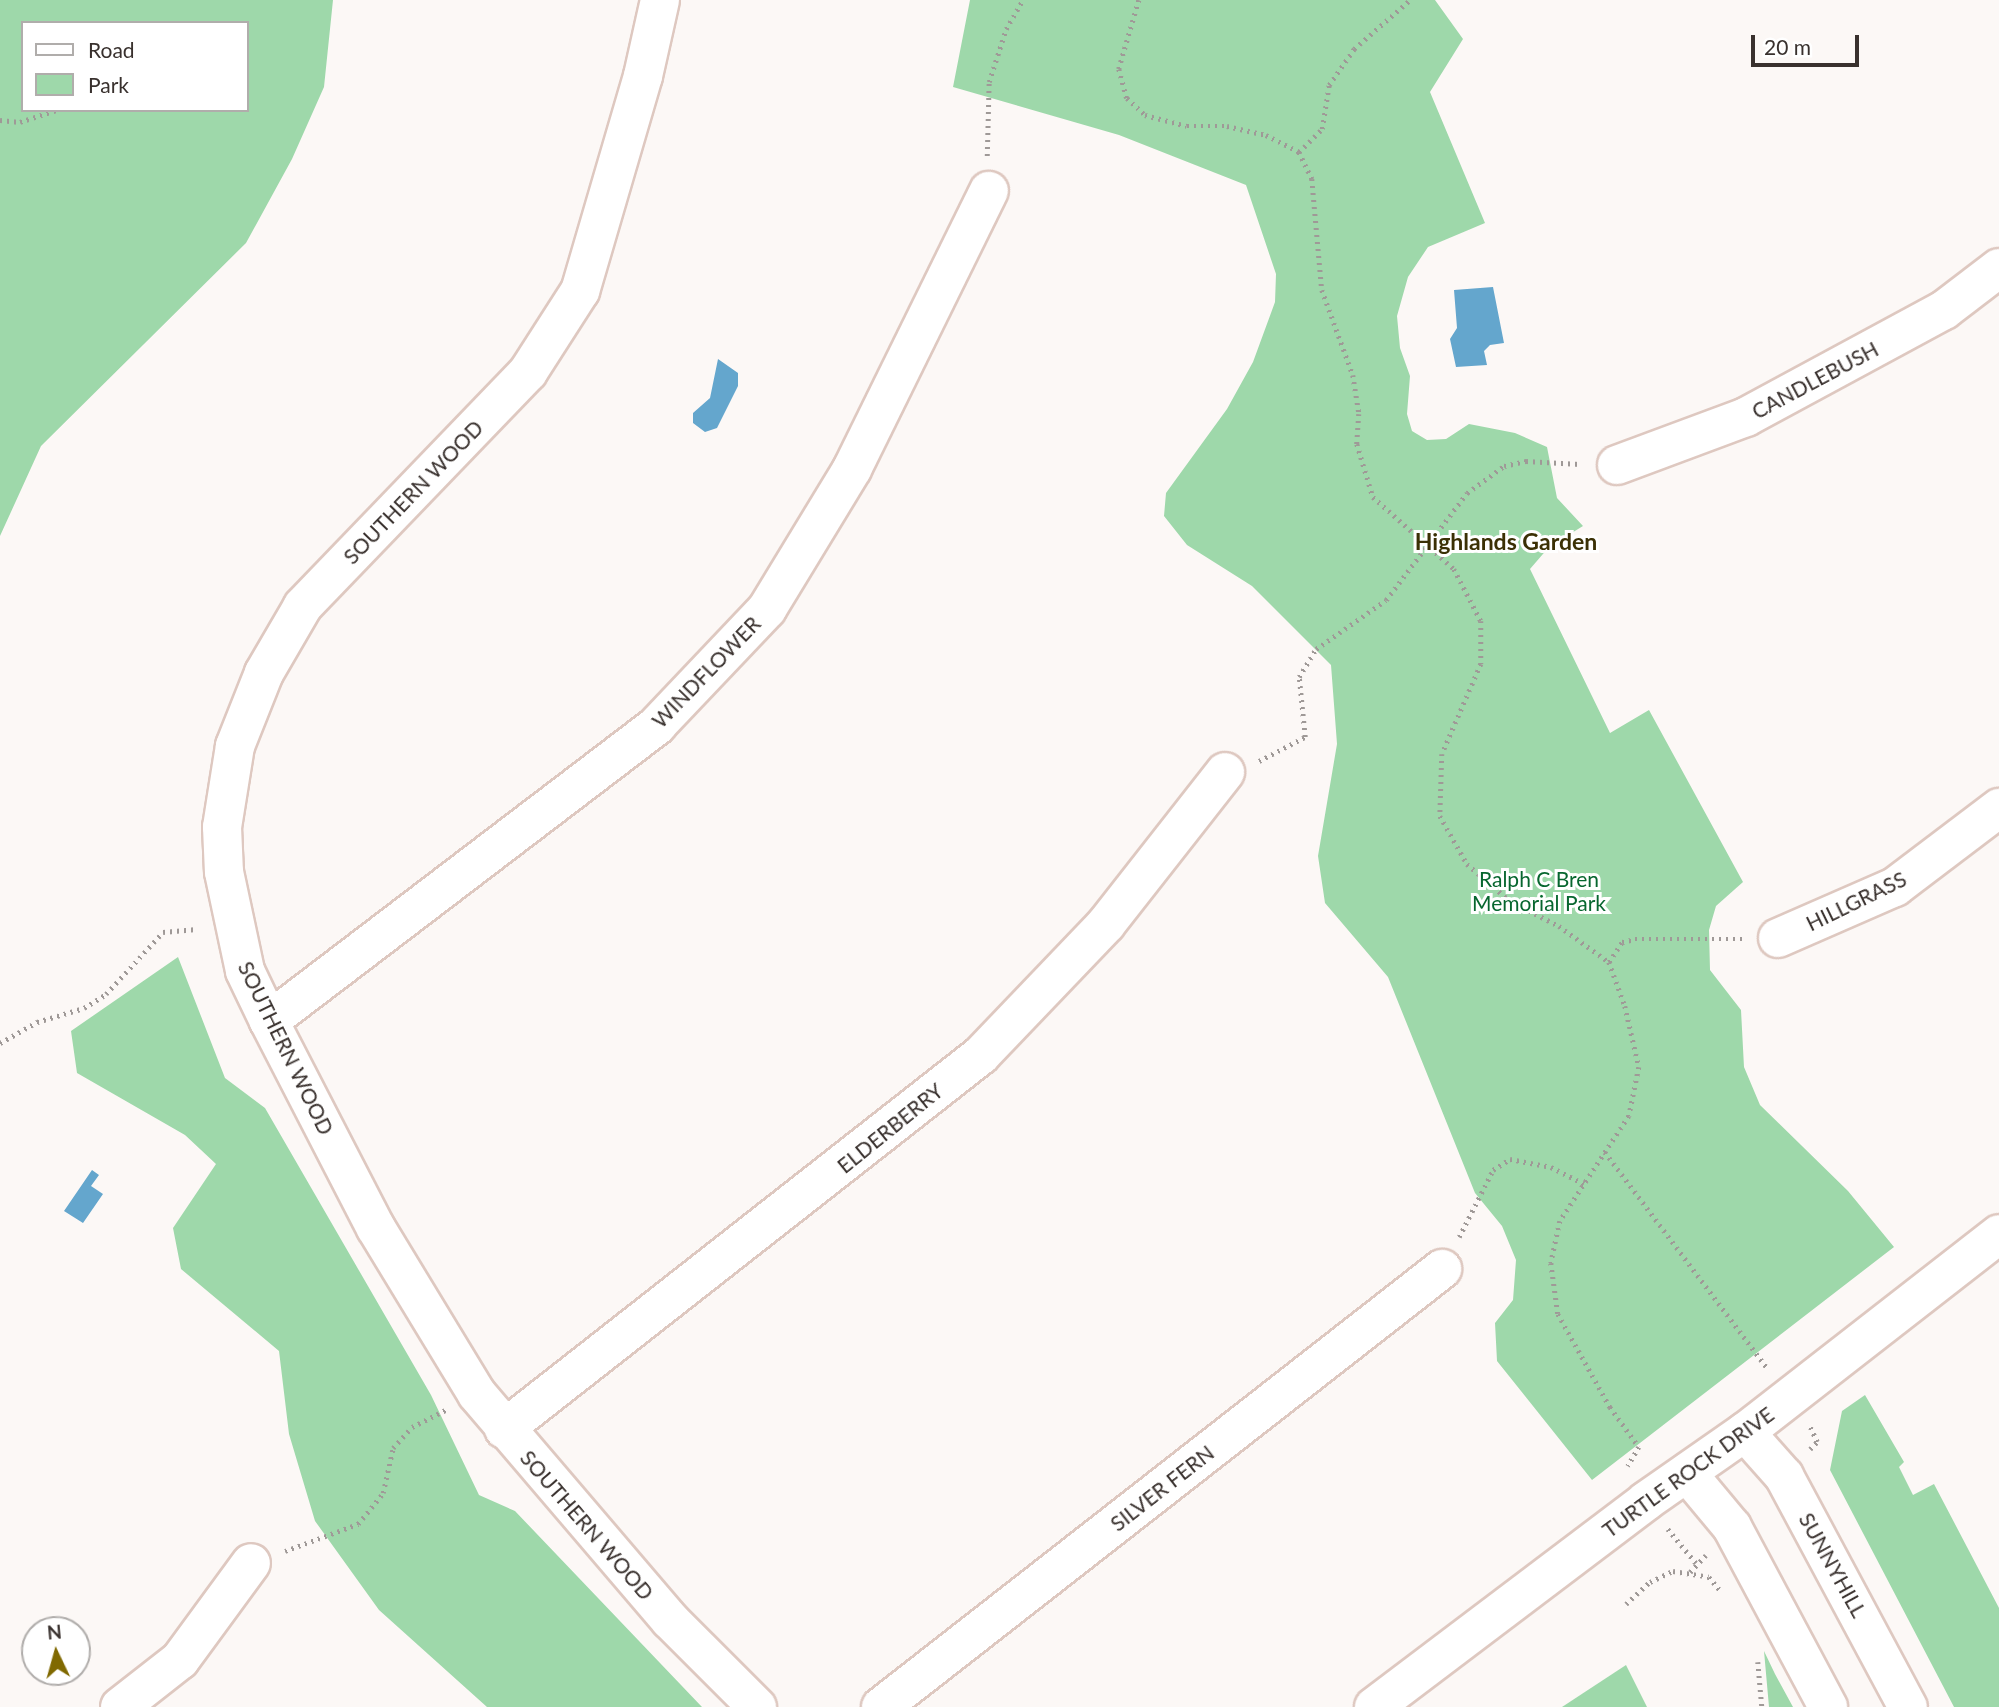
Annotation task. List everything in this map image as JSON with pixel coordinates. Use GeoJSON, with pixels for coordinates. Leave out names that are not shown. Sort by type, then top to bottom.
{"type":"FeatureCollection","features":[{"type":"Feature","properties":{"kind":"street","name":"SOUTHERN WOOD"},"geometry":{"type":"LineString","coordinates":[[660,0],[643,76],[580,292],[528,372],[303,606],[264,673],[235,746],[222,827],[224,872],[245,971],[269,1021],[376,1228],[477,1394],[504,1429],[670,1620],[757,1707]]}},
{"type":"Feature","properties":{"kind":"street","name":"WINDFLOWER"},"geometry":{"type":"LineString","coordinates":[[269,1021],[657,725],[768,609],[852,469],[989,191]]}},
{"type":"Feature","properties":{"kind":"street","name":"CANDLEBUSH"},"geometry":{"type":"LineString","coordinates":[[1617,465],[1746,416],[1783,398],[1944,310],[1999,268]]}},
{"type":"Feature","properties":{"kind":"street","name":"ELDERBERRY"},"geometry":{"type":"LineString","coordinates":[[504,1429],[981,1055],[1106,924],[1225,772]]}},
{"type":"Feature","properties":{"kind":"street","name":"HILLGRASS"},"geometry":{"type":"LineString","coordinates":[[1778,938],[1895,887],[1999,808]]}},
{"type":"Feature","properties":{"kind":"street","name":"TURTLE ROCK DRIVE"},"geometry":{"type":"LineString","coordinates":[[1374,1707],[1745,1432],[1999,1234]]}},
{"type":"Feature","properties":{"kind":"street","name":"SILVER FERN"},"geometry":{"type":"LineString","coordinates":[[881,1707],[1442,1269]]}},
{"type":"Feature","properties":{"kind":"street","name":"SUNNYHILL"},"geometry":{"type":"LineString","coordinates":[[1745,1432],[1784,1476],[1908,1707]]}},
{"type":"Feature","properties":{"kind":"street"},"geometry":{"type":"LineString","coordinates":[[1687,1473],[1732,1527],[1828,1707]]}},
{"type":"Feature","properties":{"kind":"street"},"geometry":{"type":"LineString","coordinates":[[120,1707],[180,1660],[251,1563]]}},
{"type":"Feature","properties":{"kind":"path"},"geometry":{"type":"LineString","coordinates":[[989,191],[985,129],[989,82],[1006,29],[1023,0]]}},
{"type":"Feature","properties":{"kind":"path"},"geometry":{"type":"LineString","coordinates":[[1139,0],[1119,69],[1127,98],[1145,116],[1187,126],[1227,126],[1266,135],[1300,152],[1312,179],[1322,290],[1353,375],[1359,414],[1357,444],[1373,497],[1454,569],[1481,621],[1481,664],[1442,754],[1440,816],[1476,871],[1510,901],[1559,926],[1609,962],[1639,1067],[1629,1115],[1560,1221],[1553,1253],[1558,1314],[1610,1407],[1639,1447]]}},
{"type":"Feature","properties":{"kind":"path"},"geometry":{"type":"LineString","coordinates":[[1300,152],[1322,129],[1329,85],[1354,49],[1410,0]]}},
{"type":"Feature","properties":{"kind":"path"},"geometry":{"type":"LineString","coordinates":[[0,120],[20,122],[51,112]]}},
{"type":"Feature","properties":{"kind":"path"},"geometry":{"type":"LineString","coordinates":[[1225,772],[1282,753],[1305,737],[1299,677],[1316,649],[1386,600],[1424,545],[1467,493],[1504,466],[1526,461],[1617,465]]}},
{"type":"Feature","properties":{"kind":"path"},"geometry":{"type":"LineString","coordinates":[[0,1043],[37,1022],[95,1001],[163,932],[200,929]]}},
{"type":"Feature","properties":{"kind":"path"},"geometry":{"type":"LineString","coordinates":[[1609,962],[1622,942],[1635,939],[1778,938]]}},
{"type":"Feature","properties":{"kind":"path"},"geometry":{"type":"LineString","coordinates":[[1605,1152],[1756,1353]]}},
{"type":"Feature","properties":{"kind":"path"},"geometry":{"type":"LineString","coordinates":[[1442,1269],[1493,1170],[1510,1159],[1552,1167],[1584,1184]]}},
{"type":"Feature","properties":{"kind":"path"},"geometry":{"type":"LineString","coordinates":[[251,1563],[358,1524],[383,1493],[393,1448],[411,1427],[477,1394]]}},
{"type":"Feature","properties":{"kind":"path"},"geometry":{"type":"LineString","coordinates":[[1626,1604],[1650,1582],[1674,1571],[1709,1577],[1726,1596]]}},
{"type":"Feature","properties":{"kind":"path"},"geometry":{"type":"LineString","coordinates":[[1755,1653],[1760,1665],[1762,1707]]}},
{"type":"Feature","properties":{"kind":"green space"},"geometry":{"type":"Polygon","coordinates":[[[0,0],[333,0],[324,87],[292,159],[246,243],[41,446],[0,536],[0,0]]]}},
{"type":"Feature","properties":{"kind":"green space","name":"Ralph C Bren Memorial Park"},"geometry":{"type":"Polygon","coordinates":[[[970,0],[1435,0],[1463,39],[1430,92],[1485,223],[1428,247],[1408,277],[1397,316],[1400,348],[1410,376],[1407,414],[1412,431],[1427,440],[1446,439],[1469,424],[1515,433],[1547,447],[1557,498],[1583,526],[1549,547],[1530,569],[1610,733],[1649,710],[1743,882],[1716,906],[1709,930],[1710,970],[1741,1010],[1744,1067],[1760,1105],[1848,1191],[1894,1247],[1592,1480],[1497,1361],[1495,1323],[1513,1300],[1516,1260],[1502,1226],[1475,1193],[1388,977],[1325,903],[1318,856],[1337,744],[1331,665],[1252,586],[1187,545],[1164,516],[1166,493],[1227,409],[1253,362],[1275,302],[1276,274],[1246,185],[1119,135],[953,87],[970,0]]]}},
{"type":"Feature","properties":{"kind":"green space"},"geometry":{"type":"Polygon","coordinates":[[[178,957],[225,1078],[265,1108],[431,1395],[479,1495],[515,1511],[702,1707],[487,1707],[379,1610],[315,1521],[289,1434],[279,1351],[181,1269],[173,1228],[216,1164],[185,1135],[77,1073],[71,1031],[178,957]]]}},
{"type":"Feature","properties":{"kind":"green space"},"geometry":{"type":"Polygon","coordinates":[[[1865,1395],[1904,1462],[1899,1467],[1913,1495],[1934,1484],[1999,1608],[1999,1707],[1954,1707],[1830,1470],[1842,1411],[1865,1395]]]}},
{"type":"Feature","properties":{"kind":"green space"},"geometry":{"type":"Polygon","coordinates":[[[1764,1651],[1775,1674],[1793,1707],[1769,1707],[1764,1651]]]}},
{"type":"Feature","properties":{"kind":"green space"},"geometry":{"type":"Polygon","coordinates":[[[1626,1665],[1647,1707],[1562,1707],[1626,1665]]]}},
{"type":"Feature","properties":{"kind":"water"},"geometry":{"type":"Polygon","coordinates":[[[1493,287],[1504,343],[1490,345],[1484,351],[1487,365],[1456,367],[1450,339],[1457,328],[1454,290],[1493,287]]]}},
{"type":"Feature","properties":{"kind":"water"},"geometry":{"type":"Polygon","coordinates":[[[718,359],[738,373],[738,386],[717,428],[705,432],[693,423],[693,413],[710,398],[718,359]]]}},
{"type":"Feature","properties":{"kind":"water"},"geometry":{"type":"Polygon","coordinates":[[[92,1170],[99,1175],[91,1186],[103,1194],[83,1223],[64,1211],[92,1170]]]}},
{"type":"Feature","properties":{"kind":"district","name":"Highlands Garden"},"geometry":{"type":"Point","coordinates":[1506,541]}}]}
